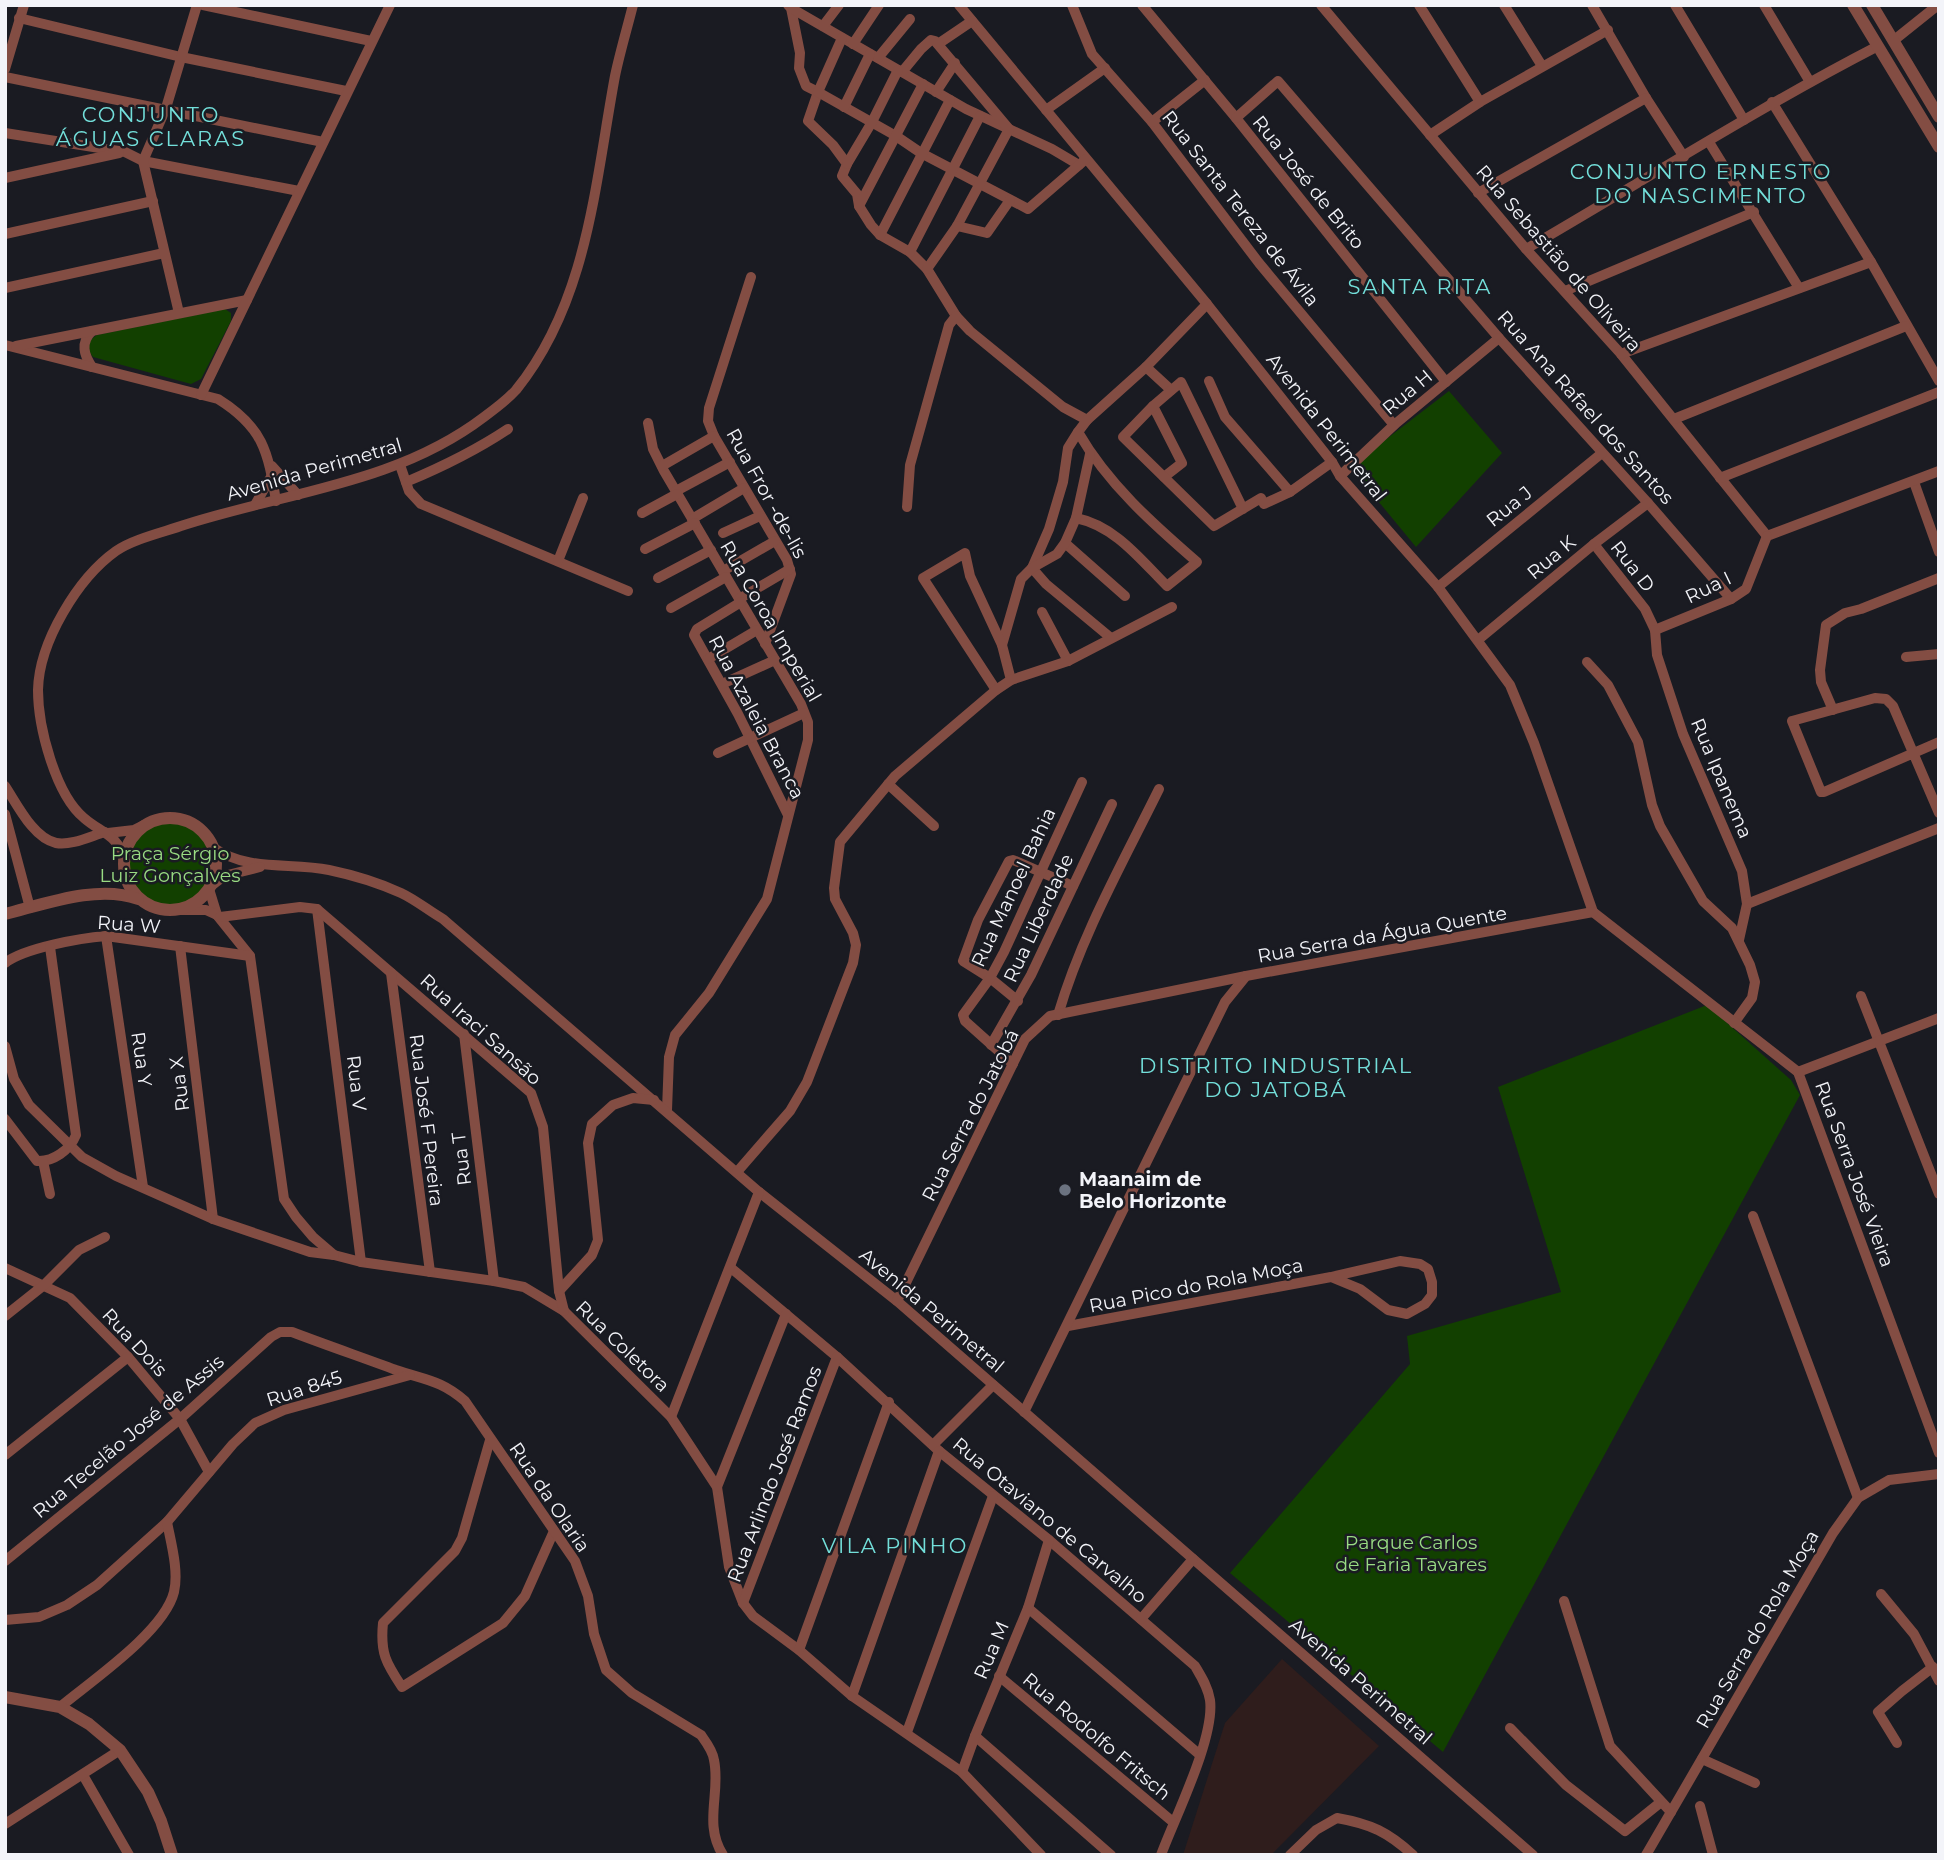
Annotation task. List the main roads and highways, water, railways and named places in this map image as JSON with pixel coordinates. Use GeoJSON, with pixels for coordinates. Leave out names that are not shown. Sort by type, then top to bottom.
{"type":"FeatureCollection","features":[{"type":"Feature","properties":{"kind":"place","name":"Maanaim de Belo Horizonte"},"geometry":{"type":"Point","coordinates":[1065,1190]}},
{"type":"Feature","properties":{"kind":"district","name":"CONJUNTO ÁGUAS CLARAS"},"geometry":{"type":"Point","coordinates":[151,127]}},
{"type":"Feature","properties":{"kind":"district","name":"CONJUNTO ERNESTO DO NASCIMENTO"},"geometry":{"type":"Point","coordinates":[1701,184]}},
{"type":"Feature","properties":{"kind":"district","name":"SANTA RITA"},"geometry":{"type":"Point","coordinates":[1420,287]}},
{"type":"Feature","properties":{"kind":"district","name":"DISTRITO INDUSTRIAL DO JATOBÁ"},"geometry":{"type":"Point","coordinates":[1276,1078]}},
{"type":"Feature","properties":{"kind":"district","name":"VILA PINHO"},"geometry":{"type":"Point","coordinates":[895,1546]}},
{"type":"Feature","properties":{"kind":"park label","name":"Praça Sérgio Luiz Gonçalves"},"geometry":{"type":"Point","coordinates":[170,864]}},
{"type":"Feature","properties":{"kind":"park label","name":"Parque Carlos de Faria Tavares"},"geometry":{"type":"Point","coordinates":[1411,1553]}}]}
